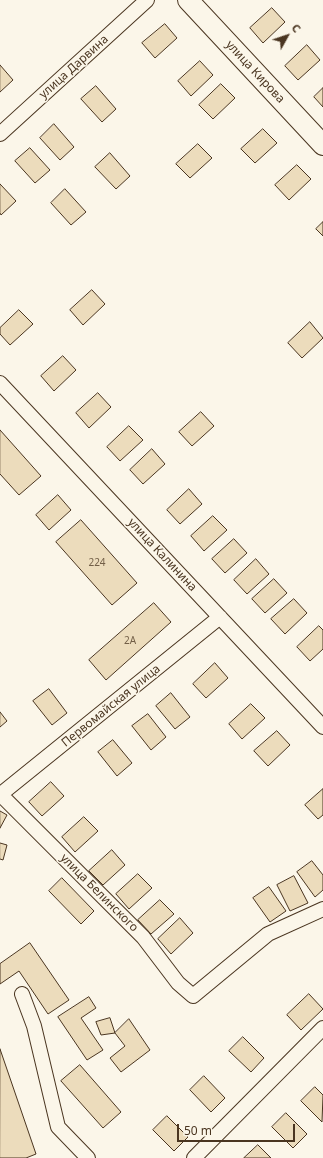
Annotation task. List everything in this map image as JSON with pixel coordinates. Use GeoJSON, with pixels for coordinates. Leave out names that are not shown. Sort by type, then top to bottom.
{"type":"FeatureCollection","features":[{"type":"Feature","properties":{"kind":"street","name":"улица Дарвина"},"geometry":{"type":"LineString","coordinates":[[0,134],[148,0]]}},
{"type":"Feature","properties":{"kind":"street","name":"улица Кирова"},"geometry":{"type":"LineString","coordinates":[[188,0],[323,145]]}},
{"type":"Feature","properties":{"kind":"street","name":"улица Калинина"},"geometry":{"type":"LineString","coordinates":[[0,383],[323,727]]}},
{"type":"Feature","properties":{"kind":"street","name":"Первомайская улица"},"geometry":{"type":"LineString","coordinates":[[1,794],[220,617]]}},
{"type":"Feature","properties":{"kind":"street","name":"улица Белинского"},"geometry":{"type":"LineString","coordinates":[[1,794],[142,937],[178,983],[193,996],[268,934],[323,909]]}},
{"type":"Feature","properties":{"kind":"street"},"geometry":{"type":"LineString","coordinates":[[22,994],[34,1026],[58,1127],[88,1158]]}},
{"type":"Feature","properties":{"kind":"street"},"geometry":{"type":"LineString","coordinates":[[194,1158],[323,1028]]}},
{"type":"Feature","properties":{"kind":"building"},"geometry":{"type":"Polygon","coordinates":[[[272,8],[285,22],[263,43],[250,28],[272,8]]]}},
{"type":"Feature","properties":{"kind":"building"},"geometry":{"type":"Polygon","coordinates":[[[165,24],[177,38],[155,58],[142,43],[165,24]]]}},
{"type":"Feature","properties":{"kind":"building"},"geometry":{"type":"Polygon","coordinates":[[[307,45],[320,60],[298,80],[285,66],[307,45]]]}},
{"type":"Feature","properties":{"kind":"building"},"geometry":{"type":"Polygon","coordinates":[[[200,61],[213,75],[191,96],[178,81],[200,61]]]}},
{"type":"Feature","properties":{"kind":"building"},"geometry":{"type":"Polygon","coordinates":[[[0,65],[13,80],[0,92],[0,65]]]}},
{"type":"Feature","properties":{"kind":"building"},"geometry":{"type":"Polygon","coordinates":[[[221,84],[235,98],[213,119],[199,105],[221,84]]]}},
{"type":"Feature","properties":{"kind":"building"},"geometry":{"type":"Polygon","coordinates":[[[96,86],[116,109],[102,122],[81,99],[96,86]]]}},
{"type":"Feature","properties":{"kind":"building"},"geometry":{"type":"Polygon","coordinates":[[[323,88],[323,107],[314,97],[323,88]]]}},
{"type":"Feature","properties":{"kind":"building"},"geometry":{"type":"Polygon","coordinates":[[[54,124],[74,147],[60,160],[40,138],[54,124]]]}},
{"type":"Feature","properties":{"kind":"building"},"geometry":{"type":"Polygon","coordinates":[[[263,129],[277,143],[255,163],[241,149],[263,129]]]}},
{"type":"Feature","properties":{"kind":"building"},"geometry":{"type":"Polygon","coordinates":[[[198,144],[212,158],[190,178],[176,164],[198,144]]]}},
{"type":"Feature","properties":{"kind":"building"},"geometry":{"type":"Polygon","coordinates":[[[30,148],[50,170],[35,183],[15,161],[30,148]]]}},
{"type":"Feature","properties":{"kind":"building"},"geometry":{"type":"Polygon","coordinates":[[[110,153],[130,176],[116,189],[95,167],[110,153]]]}},
{"type":"Feature","properties":{"kind":"building"},"geometry":{"type":"Polygon","coordinates":[[[297,165],[311,179],[289,200],[275,185],[297,165]]]}},
{"type":"Feature","properties":{"kind":"building"},"geometry":{"type":"Polygon","coordinates":[[[0,184],[16,201],[1,215],[0,213],[0,184]]]}},
{"type":"Feature","properties":{"kind":"building"},"geometry":{"type":"Polygon","coordinates":[[[65,189],[86,212],[71,225],[51,203],[65,189]]]}},
{"type":"Feature","properties":{"kind":"building"},"geometry":{"type":"Polygon","coordinates":[[[323,222],[323,236],[316,229],[323,222]]]}},
{"type":"Feature","properties":{"kind":"building"},"geometry":{"type":"Polygon","coordinates":[[[92,290],[105,304],[83,325],[70,310],[92,290]]]}},
{"type":"Feature","properties":{"kind":"building"},"geometry":{"type":"Polygon","coordinates":[[[19,310],[33,324],[10,345],[0,334],[0,328],[19,310]]]}},
{"type":"Feature","properties":{"kind":"building"},"geometry":{"type":"Polygon","coordinates":[[[310,322],[323,338],[302,358],[288,343],[310,322]]]}},
{"type":"Feature","properties":{"kind":"building"},"geometry":{"type":"Polygon","coordinates":[[[63,356],[76,370],[54,391],[41,376],[63,356]]]}},
{"type":"Feature","properties":{"kind":"building"},"geometry":{"type":"Polygon","coordinates":[[[98,393],[111,407],[89,428],[76,413],[98,393]]]}},
{"type":"Feature","properties":{"kind":"building"},"geometry":{"type":"Polygon","coordinates":[[[201,412],[214,426],[192,446],[179,432],[201,412]]]}},
{"type":"Feature","properties":{"kind":"building"},"geometry":{"type":"Polygon","coordinates":[[[129,426],[143,440],[120,461],[107,447],[129,426]]]}},
{"type":"Feature","properties":{"kind":"building"},"geometry":{"type":"Polygon","coordinates":[[[0,430],[41,476],[19,495],[0,474],[0,430]]]}},
{"type":"Feature","properties":{"kind":"building"},"geometry":{"type":"Polygon","coordinates":[[[152,449],[165,464],[143,484],[130,470],[152,449]]]}},
{"type":"Feature","properties":{"kind":"building"},"geometry":{"type":"Polygon","coordinates":[[[189,489],[202,504],[180,524],[167,510],[189,489]]]}},
{"type":"Feature","properties":{"kind":"building"},"geometry":{"type":"Polygon","coordinates":[[[58,495],[71,510],[49,530],[36,515],[58,495]]]}},
{"type":"Feature","properties":{"kind":"building"},"geometry":{"type":"Polygon","coordinates":[[[213,516],[227,530],[204,551],[191,536],[213,516]]]}},
{"type":"Feature","properties":{"kind":"building"},"geometry":{"type":"Polygon","coordinates":[[[81,520],[137,583],[112,605],[56,542],[81,520]]]}},
{"type":"Feature","properties":{"kind":"building"},"geometry":{"type":"Polygon","coordinates":[[[234,539],[247,553],[225,573],[212,559],[234,539]]]}},
{"type":"Feature","properties":{"kind":"building"},"geometry":{"type":"Polygon","coordinates":[[[256,559],[269,574],[247,594],[234,580],[256,559]]]}},
{"type":"Feature","properties":{"kind":"building"},"geometry":{"type":"Polygon","coordinates":[[[274,579],[287,593],[265,613],[252,599],[274,579]]]}},
{"type":"Feature","properties":{"kind":"building"},"geometry":{"type":"Polygon","coordinates":[[[294,599],[307,613],[285,634],[271,619],[294,599]]]}},
{"type":"Feature","properties":{"kind":"building"},"geometry":{"type":"Polygon","coordinates":[[[154,603],[171,622],[106,680],[89,660],[154,603]]]}},
{"type":"Feature","properties":{"kind":"building"},"geometry":{"type":"Polygon","coordinates":[[[319,626],[323,630],[323,649],[310,661],[297,647],[319,626]]]}},
{"type":"Feature","properties":{"kind":"building"},"geometry":{"type":"Polygon","coordinates":[[[215,663],[228,678],[206,698],[193,684],[215,663]]]}},
{"type":"Feature","properties":{"kind":"building"},"geometry":{"type":"Polygon","coordinates":[[[49,689],[67,713],[52,725],[33,701],[49,689]]]}},
{"type":"Feature","properties":{"kind":"building"},"geometry":{"type":"Polygon","coordinates":[[[171,693],[190,717],[175,729],[156,706],[171,693]]]}},
{"type":"Feature","properties":{"kind":"building"},"geometry":{"type":"Polygon","coordinates":[[[251,704],[265,718],[242,739],[229,724],[251,704]]]}},
{"type":"Feature","properties":{"kind":"building"},"geometry":{"type":"Polygon","coordinates":[[[0,712],[7,721],[0,727],[0,712]]]}},
{"type":"Feature","properties":{"kind":"building"},"geometry":{"type":"Polygon","coordinates":[[[148,714],[166,737],[151,750],[132,726],[148,714]]]}},
{"type":"Feature","properties":{"kind":"building"},"geometry":{"type":"Polygon","coordinates":[[[277,731],[290,745],[268,766],[254,751],[277,731]]]}},
{"type":"Feature","properties":{"kind":"building"},"geometry":{"type":"Polygon","coordinates":[[[113,740],[132,763],[117,776],[98,752],[113,740]]]}},
{"type":"Feature","properties":{"kind":"building"},"geometry":{"type":"Polygon","coordinates":[[[51,782],[64,796],[42,816],[29,802],[51,782]]]}},
{"type":"Feature","properties":{"kind":"building"},"geometry":{"type":"Polygon","coordinates":[[[323,789],[323,815],[318,819],[305,805],[323,789]]]}},
{"type":"Feature","properties":{"kind":"building"},"geometry":{"type":"Polygon","coordinates":[[[0,811],[7,815],[0,828],[0,811]]]}},
{"type":"Feature","properties":{"kind":"building"},"geometry":{"type":"Polygon","coordinates":[[[84,817],[98,831],[75,852],[62,837],[84,817]]]}},
{"type":"Feature","properties":{"kind":"building"},"geometry":{"type":"Polygon","coordinates":[[[0,843],[7,845],[3,860],[0,859],[0,843]]]}},
{"type":"Feature","properties":{"kind":"building"},"geometry":{"type":"Polygon","coordinates":[[[112,850],[125,865],[103,885],[89,871],[112,850]]]}},
{"type":"Feature","properties":{"kind":"building"},"geometry":{"type":"Polygon","coordinates":[[[312,861],[323,875],[323,890],[315,897],[297,872],[312,861]]]}},
{"type":"Feature","properties":{"kind":"building"},"geometry":{"type":"Polygon","coordinates":[[[138,874],[152,888],[129,909],[116,894],[138,874]]]}},
{"type":"Feature","properties":{"kind":"building"},"geometry":{"type":"Polygon","coordinates":[[[294,876],[308,903],[290,911],[277,885],[294,876]]]}},
{"type":"Feature","properties":{"kind":"building"},"geometry":{"type":"Polygon","coordinates":[[[62,878],[94,911],[81,924],[49,891],[62,878]]]}},
{"type":"Feature","properties":{"kind":"building"},"geometry":{"type":"Polygon","coordinates":[[[269,887],[286,911],[270,922],[253,898],[269,887]]]}},
{"type":"Feature","properties":{"kind":"building"},"geometry":{"type":"Polygon","coordinates":[[[160,900],[174,914],[151,934],[138,920],[160,900]]]}},
{"type":"Feature","properties":{"kind":"building"},"geometry":{"type":"Polygon","coordinates":[[[180,918],[193,933],[171,954],[158,939],[180,918]]]}},
{"type":"Feature","properties":{"kind":"building"},"geometry":{"type":"Polygon","coordinates":[[[30,943],[69,1000],[48,1014],[19,971],[0,984],[0,964],[30,943]]]}},
{"type":"Feature","properties":{"kind":"building"},"geometry":{"type":"Polygon","coordinates":[[[309,994],[323,1009],[301,1030],[287,1015],[309,994]]]}},
{"type":"Feature","properties":{"kind":"building"},"geometry":{"type":"Polygon","coordinates":[[[89,997],[96,1008],[81,1018],[103,1050],[87,1060],[58,1017],[89,997]]]}},
{"type":"Feature","properties":{"kind":"building"},"geometry":{"type":"Polygon","coordinates":[[[110,1018],[115,1033],[101,1035],[96,1022],[110,1018]]]}},
{"type":"Feature","properties":{"kind":"building"},"geometry":{"type":"Polygon","coordinates":[[[129,1019],[150,1050],[121,1072],[110,1058],[125,1046],[115,1033],[129,1019]]]}},
{"type":"Feature","properties":{"kind":"building"},"geometry":{"type":"Polygon","coordinates":[[[243,1037],[264,1058],[251,1072],[229,1051],[243,1037]]]}},
{"type":"Feature","properties":{"kind":"building"},"geometry":{"type":"Polygon","coordinates":[[[0,1049],[36,1154],[26,1158],[0,1158],[0,1049]]]}},
{"type":"Feature","properties":{"kind":"building"},"geometry":{"type":"Polygon","coordinates":[[[80,1065],[121,1112],[103,1128],[61,1081],[80,1065]]]}},
{"type":"Feature","properties":{"kind":"building"},"geometry":{"type":"Polygon","coordinates":[[[204,1076],[225,1098],[211,1112],[190,1090],[204,1076]]]}},
{"type":"Feature","properties":{"kind":"building"},"geometry":{"type":"Polygon","coordinates":[[[315,1087],[323,1095],[322,1122],[301,1101],[315,1087]]]}},
{"type":"Feature","properties":{"kind":"building"},"geometry":{"type":"Polygon","coordinates":[[[286,1113],[307,1134],[293,1148],[272,1127],[286,1113]]]}},
{"type":"Feature","properties":{"kind":"building"},"geometry":{"type":"Polygon","coordinates":[[[167,1116],[188,1137],[174,1151],[153,1130],[167,1116]]]}},
{"type":"Feature","properties":{"kind":"building"},"geometry":{"type":"Polygon","coordinates":[[[258,1145],[271,1158],[244,1158],[258,1145]]]}}]}
